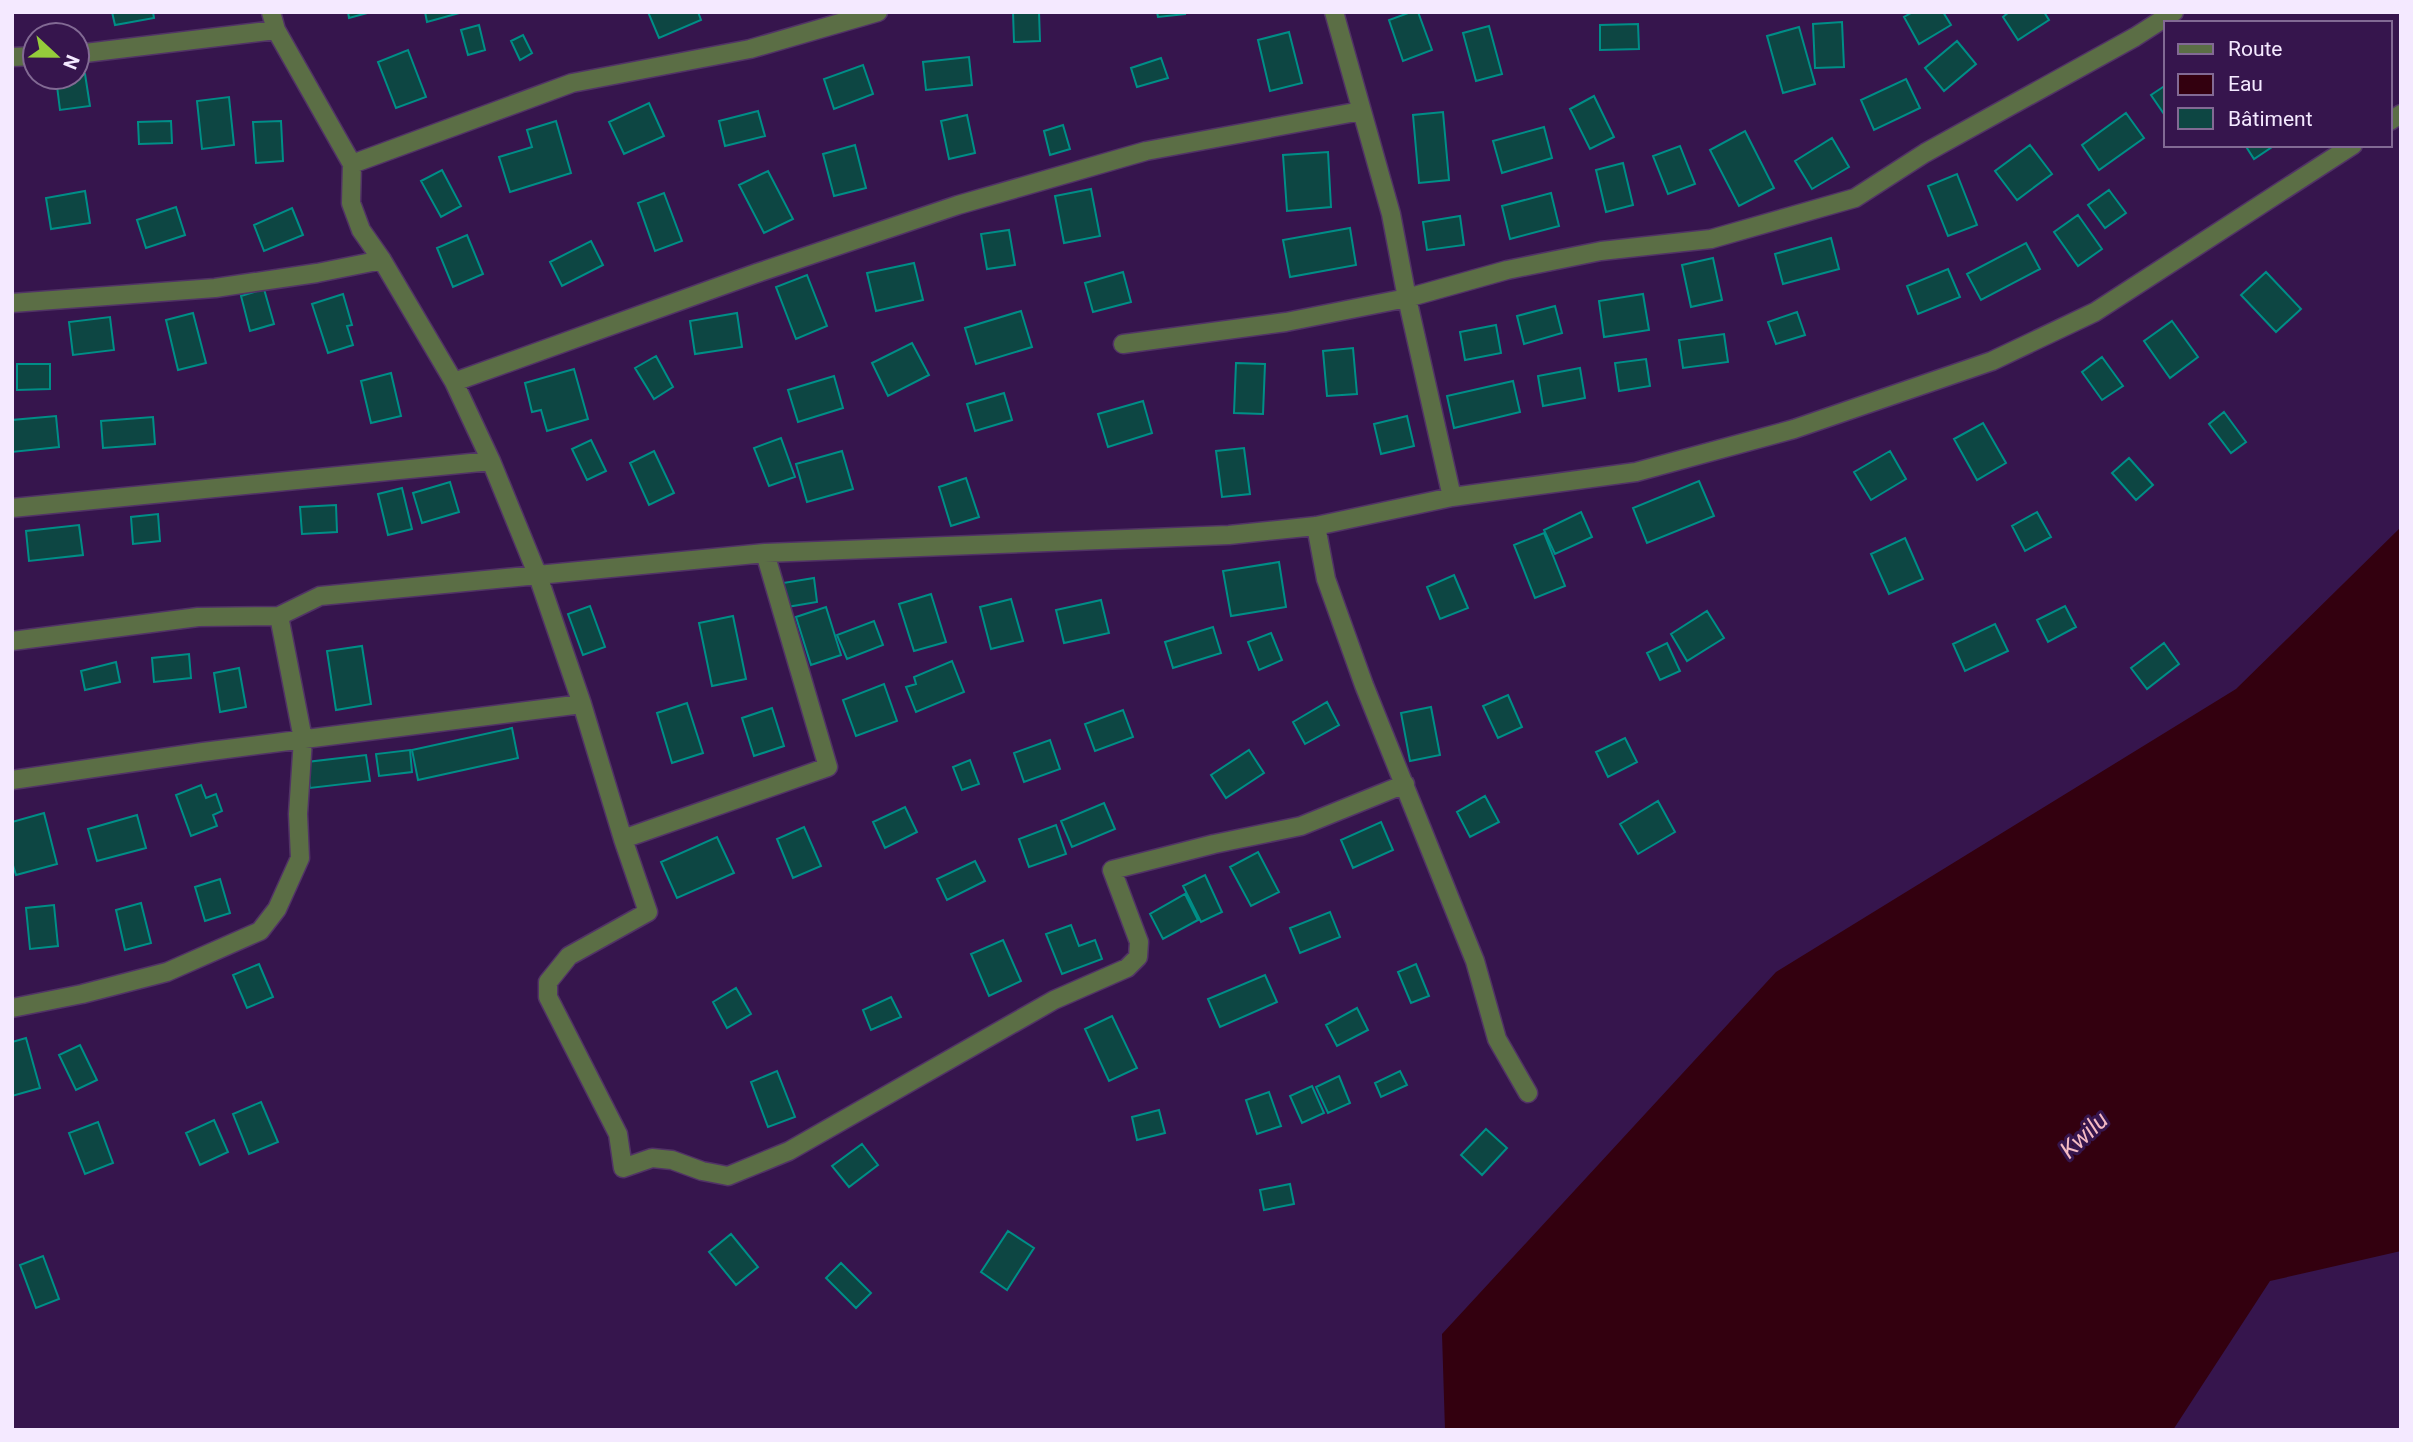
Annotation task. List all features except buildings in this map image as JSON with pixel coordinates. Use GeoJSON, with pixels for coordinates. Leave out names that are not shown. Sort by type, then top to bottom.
{"type":"FeatureCollection","features":[{"type":"Feature","properties":{"kind":"street"},"geometry":{"type":"LineString","coordinates":[[271,12],[276,30],[352,164],[351,203],[361,230],[382,260],[454,382],[491,461],[538,576],[648,912],[569,957],[548,982],[548,997],[618,1134],[623,1168],[652,1158],[672,1160],[702,1171],[727,1176],[789,1151],[1054,1000],[1127,968],[1138,957],[1139,942],[1112,870],[1214,844],[1301,826],[1405,784]]}},
{"type":"Feature","properties":{"kind":"street"},"geometry":{"type":"LineString","coordinates":[[352,164],[572,83],[750,49],[878,12]]}},
{"type":"Feature","properties":{"kind":"street"},"geometry":{"type":"LineString","coordinates":[[1334,12],[1391,214],[1452,497]]}},
{"type":"Feature","properties":{"kind":"street"},"geometry":{"type":"LineString","coordinates":[[1124,344],[1286,322],[1407,298],[1507,270],[1601,251],[1711,239],[1855,198],[1925,153],[2135,37],[2174,12]]}},
{"type":"Feature","properties":{"kind":"street"},"geometry":{"type":"LineString","coordinates":[[91,52],[276,30]]}},
{"type":"Feature","properties":{"kind":"street"},"geometry":{"type":"LineString","coordinates":[[454,382],[757,273],[958,205],[1146,151],[1362,111]]}},
{"type":"Feature","properties":{"kind":"street"},"geometry":{"type":"LineString","coordinates":[[12,641],[198,617],[279,616],[320,596],[765,553],[1228,536],[1316,526],[1452,497],[1636,472],[1794,429],[1992,361],[2095,312],[2350,147]]}},
{"type":"Feature","properties":{"kind":"street"},"geometry":{"type":"LineString","coordinates":[[12,303],[215,288],[382,260]]}},
{"type":"Feature","properties":{"kind":"street"},"geometry":{"type":"LineString","coordinates":[[12,508],[491,461]]}},
{"type":"Feature","properties":{"kind":"street"},"geometry":{"type":"LineString","coordinates":[[1316,526],[1326,579],[1364,685],[1475,961],[1497,1039],[1528,1093]]}},
{"type":"Feature","properties":{"kind":"street"},"geometry":{"type":"LineString","coordinates":[[623,839],[828,767],[765,553]]}},
{"type":"Feature","properties":{"kind":"street"},"geometry":{"type":"LineString","coordinates":[[12,1008],[82,994],[167,972],[260,931],[277,909],[299,858],[298,814],[303,739],[279,616]]}},
{"type":"Feature","properties":{"kind":"street"},"geometry":{"type":"LineString","coordinates":[[12,780],[128,762],[582,704]]}},
{"type":"Feature","properties":{"kind":"water","name":"Kwilu"},"geometry":{"type":"Polygon","coordinates":[[[2401,527],[2401,1251],[2270,1281],[2173,1430],[1445,1430],[1442,1334],[1776,972],[2236,689],[2401,527]]]}}]}
